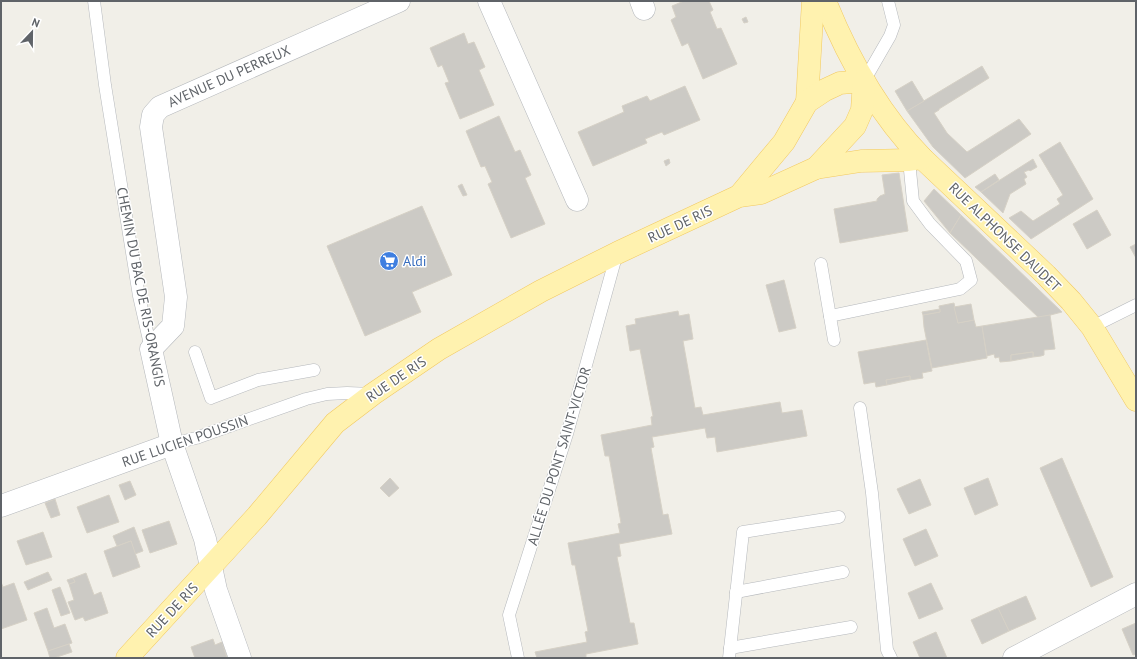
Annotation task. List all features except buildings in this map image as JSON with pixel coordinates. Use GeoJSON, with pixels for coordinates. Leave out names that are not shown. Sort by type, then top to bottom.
{"type":"FeatureCollection","features":[{"type":"Feature","properties":{"kind":"main road"},"geometry":{"type":"LineString","coordinates":[[807,102],[813,1]]}},
{"type":"Feature","properties":{"kind":"main road","name":"RUE ALPHONSE DAUDET"},"geometry":{"type":"LineString","coordinates":[[826,1],[838,32],[864,81],[916,159],[1046,275],[1071,301],[1092,327],[1136,400]]}},
{"type":"Feature","properties":{"kind":"main road","name":"RUE DE RIS"},"geometry":{"type":"LineString","coordinates":[[739,196],[784,142],[807,102],[825,90],[840,83],[864,81],[862,110],[855,126],[816,168]]}},
{"type":"Feature","properties":{"kind":"main road","name":"RUE DE RIS"},"geometry":{"type":"LineString","coordinates":[[127,658],[211,567],[335,423],[373,394],[439,349],[541,291],[617,253],[739,196],[761,193],[816,168],[861,161],[916,159]]}},
{"type":"Feature","properties":{"kind":"street","name":"AVENUE DU PERREUX"},"geometry":{"type":"LineString","coordinates":[[151,349],[173,326],[176,297],[151,127],[153,115],[160,107],[400,1]]}},
{"type":"Feature","properties":{"kind":"street"},"geometry":{"type":"LineString","coordinates":[[489,1],[577,200]]}},
{"type":"Feature","properties":{"kind":"street","name":"CHEMIN DU BAC DE RIS-ORANGIS"},"geometry":{"type":"LineString","coordinates":[[151,349],[172,444],[205,539],[216,590],[240,658]]}},
{"type":"Feature","properties":{"kind":"street","name":"RUE LUCIEN POUSSIN"},"geometry":{"type":"LineString","coordinates":[[1,506],[172,444]]}},
{"type":"Feature","properties":{"kind":"street"},"geometry":{"type":"LineString","coordinates":[[1014,658],[1136,594]]}},
{"type":"Feature","properties":{"kind":"lane","name":"CHEMIN DU BAC DE RIS-ORANGIS"},"geometry":{"type":"LineString","coordinates":[[94,1],[104,85],[139,296],[151,349]]}},
{"type":"Feature","properties":{"kind":"lane"},"geometry":{"type":"LineString","coordinates":[[864,81],[890,36],[894,25],[888,1]]}},
{"type":"Feature","properties":{"kind":"lane"},"geometry":{"type":"LineString","coordinates":[[830,316],[960,290],[971,280],[966,261],[930,224],[912,201],[916,159]]}},
{"type":"Feature","properties":{"kind":"lane","name":"ALLÉE DU PONT SAINT-VICTOR"},"geometry":{"type":"LineString","coordinates":[[518,658],[509,616],[567,434],[617,253]]}},
{"type":"Feature","properties":{"kind":"lane"},"geometry":{"type":"LineString","coordinates":[[821,264],[834,340]]}},
{"type":"Feature","properties":{"kind":"lane"},"geometry":{"type":"LineString","coordinates":[[1092,327],[1136,305]]}},
{"type":"Feature","properties":{"kind":"lane"},"geometry":{"type":"LineString","coordinates":[[195,352],[210,398],[258,380],[314,370]]}},
{"type":"Feature","properties":{"kind":"lane","name":"RUE LUCIEN POUSSIN"},"geometry":{"type":"LineString","coordinates":[[172,444],[196,438],[306,399],[327,394],[373,394]]}},
{"type":"Feature","properties":{"kind":"lane"},"geometry":{"type":"LineString","coordinates":[[860,408],[872,493],[887,650],[891,658]]}},
{"type":"Feature","properties":{"kind":"lane"},"geometry":{"type":"LineString","coordinates":[[839,517],[743,532],[730,653],[851,627]]}},
{"type":"Feature","properties":{"kind":"lane"},"geometry":{"type":"LineString","coordinates":[[736,592],[843,572]]}},
{"type":"Feature","properties":{"kind":"place","name":"Aldi"},"geometry":{"type":"Point","coordinates":[389,261]}}]}
